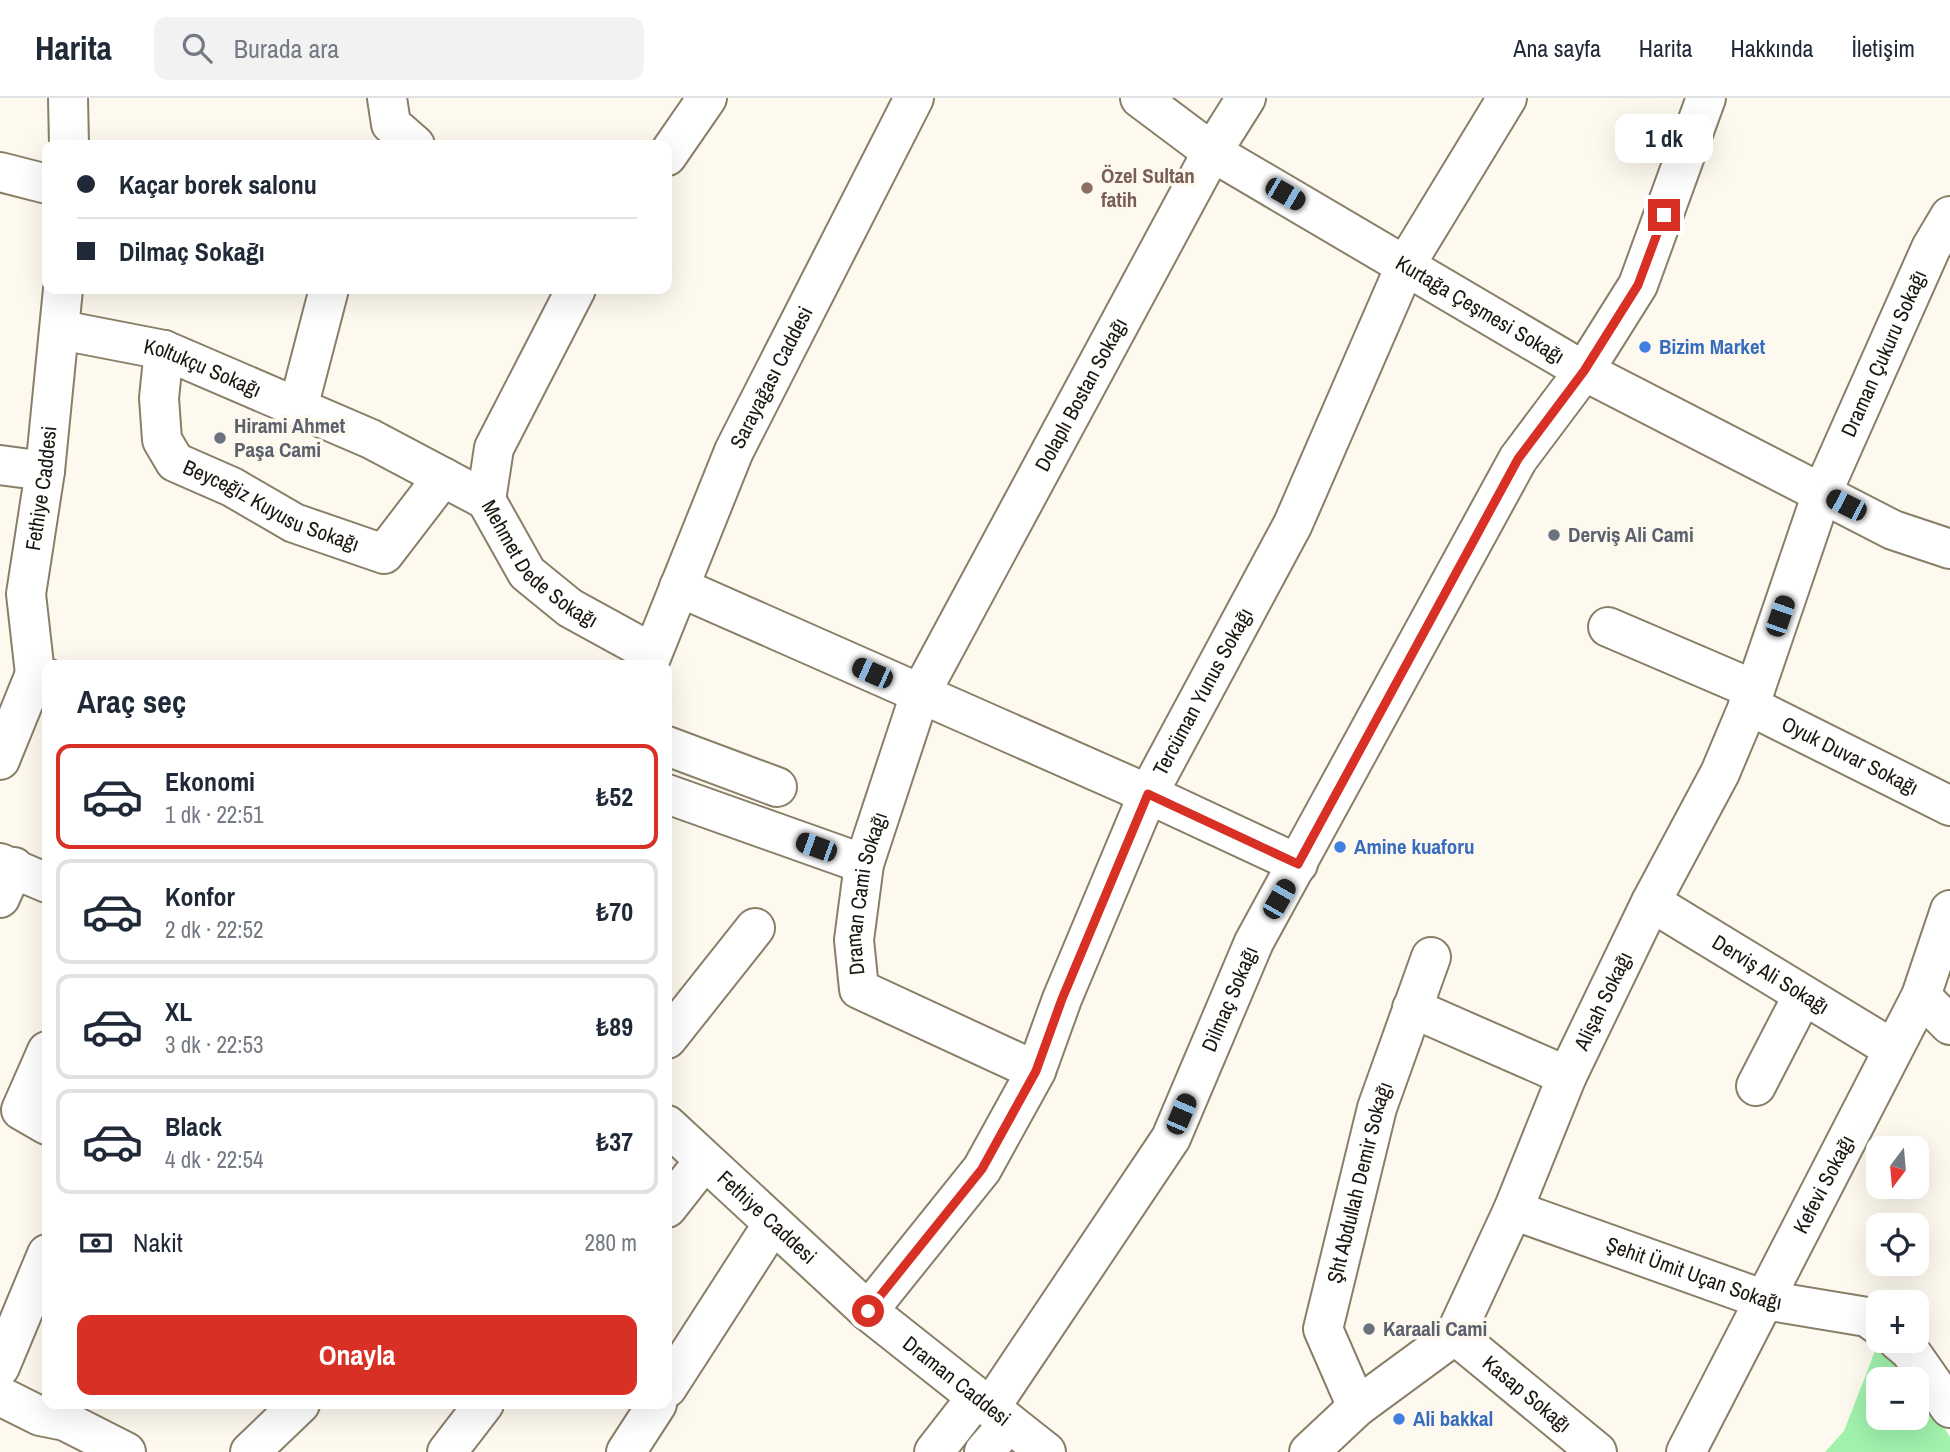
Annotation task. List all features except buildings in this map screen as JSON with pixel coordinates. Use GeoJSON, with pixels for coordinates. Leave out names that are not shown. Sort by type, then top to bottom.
{"type":"FeatureCollection","features":[{"type":"Feature","properties":{"kind":"street"},"geometry":{"type":"LineString","coordinates":[[68,98],[69,140]]}},
{"type":"Feature","properties":{"kind":"street"},"geometry":{"type":"LineString","coordinates":[[672,149],[707,98]]}},
{"type":"Feature","properties":{"kind":"street","name":"Sarayağası Caddesi"},"geometry":{"type":"LineString","coordinates":[[650,659],[734,451],[914,98]]}},
{"type":"Feature","properties":{"kind":"street","name":"Kurtağa Çeşmesi Sokağı"},"geometry":{"type":"LineString","coordinates":[[1140,98],[1212,152],[1584,371],[1894,530],[1950,549]]}},
{"type":"Feature","properties":{"kind":"street","name":"Dolaplı Bostan Sokağı"},"geometry":{"type":"LineString","coordinates":[[920,694],[1212,152],[1246,98]]}},
{"type":"Feature","properties":{"kind":"street","name":"Tercüman Yunus Sokağı"},"geometry":{"type":"LineString","coordinates":[[868,1311],[982,1169],[1036,1071],[1062,999],[1148,794],[1293,524],[1406,264],[1507,98]]}},
{"type":"Feature","properties":{"kind":"street","name":"Dilmaç Sokağı"},"geometry":{"type":"LineString","coordinates":[[992,1410],[1171,1138],[1254,942],[1518,459],[1584,371],[1638,285],[1706,98]]}},
{"type":"Feature","properties":{"kind":"street"},"geometry":{"type":"LineString","coordinates":[[0,172],[42,183]]}},
{"type":"Feature","properties":{"kind":"street","name":"Draman Çukuru Sokağı"},"geometry":{"type":"LineString","coordinates":[[1822,493],[1931,248],[1950,216]]}},
{"type":"Feature","properties":{"kind":"street","name":"Fethiye Caddesi"},"geometry":{"type":"LineString","coordinates":[[41,676],[26,594],[45,471],[63,294]]}},
{"type":"Feature","properties":{"kind":"street"},"geometry":{"type":"LineString","coordinates":[[298,408],[328,294]]}},
{"type":"Feature","properties":{"kind":"street","name":"Mehmet Dede Sokağı"},"geometry":{"type":"LineString","coordinates":[[573,294],[494,449],[486,500],[527,573],[570,608],[650,659]]}},
{"type":"Feature","properties":{"kind":"street","name":"Koltukçu Sokağı"},"geometry":{"type":"LineString","coordinates":[[61,330],[164,350],[371,439],[486,500]]}},
{"type":"Feature","properties":{"kind":"street","name":"Beyceğiz Kuyusu Sokağı"},"geometry":{"type":"LineString","coordinates":[[164,350],[159,398],[162,440],[175,462],[232,486],[293,523],[384,554],[443,477]]}},
{"type":"Feature","properties":{"kind":"street"},"geometry":{"type":"LineString","coordinates":[[0,465],[45,471]]}},
{"type":"Feature","properties":{"kind":"street","name":"Alişah Sokağı"},"geometry":{"type":"LineString","coordinates":[[1309,1452],[1357,1407],[1455,1335],[1513,1210],[1567,1076],[1651,902],[1720,772],[1751,698],[1822,493]]}},
{"type":"Feature","properties":{"kind":"street"},"geometry":{"type":"LineString","coordinates":[[679,587],[1148,794],[1298,864]]}},
{"type":"Feature","properties":{"kind":"street","name":"Oyuk Duvar Sokağı"},"geometry":{"type":"LineString","coordinates":[[1608,626],[1751,698],[1950,806]]}},
{"type":"Feature","properties":{"kind":"street"},"geometry":{"type":"LineString","coordinates":[[0,760],[41,676]]}},
{"type":"Feature","properties":{"kind":"street","name":"Draman Cami Sokağı"},"geometry":{"type":"LineString","coordinates":[[920,694],[864,864],[854,940],[859,989],[1036,1071]]}},
{"type":"Feature","properties":{"kind":"street"},"geometry":{"type":"LineString","coordinates":[[672,748],[777,787]]}},
{"type":"Feature","properties":{"kind":"street"},"geometry":{"type":"LineString","coordinates":[[672,795],[864,864]]}},
{"type":"Feature","properties":{"kind":"street","name":"Derviş Ali Sokağı"},"geometry":{"type":"LineString","coordinates":[[1651,902],[1891,1048]]}},
{"type":"Feature","properties":{"kind":"street"},"geometry":{"type":"LineString","coordinates":[[672,1033],[755,928]]}},
{"type":"Feature","properties":{"kind":"street","name":"Kefevi Sokağı"},"geometry":{"type":"LineString","coordinates":[[1686,1452],[1891,1048],[1921,996],[1946,935]]}},
{"type":"Feature","properties":{"kind":"street","name":"Şht Abdullah Demir Sokağı"},"geometry":{"type":"LineString","coordinates":[[1357,1407],[1323,1329],[1377,1108],[1431,957]]}},
{"type":"Feature","properties":{"kind":"street"},"geometry":{"type":"LineString","coordinates":[[1756,1086],[1803,995]]}},
{"type":"Feature","properties":{"kind":"street"},"geometry":{"type":"LineString","coordinates":[[1921,996],[1950,1026]]}},
{"type":"Feature","properties":{"kind":"street"},"geometry":{"type":"LineString","coordinates":[[1412,1008],[1567,1076]]}},
{"type":"Feature","properties":{"kind":"street"},"geometry":{"type":"LineString","coordinates":[[42,1063],[21,1111],[42,1122]]}},
{"type":"Feature","properties":{"kind":"street","name":"Fethiye Caddesi"},"geometry":{"type":"LineString","coordinates":[[672,1130],[868,1311]]}},
{"type":"Feature","properties":{"kind":"street"},"geometry":{"type":"LineString","coordinates":[[672,1202],[704,1161]]}},
{"type":"Feature","properties":{"kind":"street","name":"Şehit Ümit Uçan Sokağı"},"geometry":{"type":"LineString","coordinates":[[1513,1210],[1765,1300],[1866,1317]]}},
{"type":"Feature","properties":{"kind":"street"},"geometry":{"type":"LineString","coordinates":[[672,1380],[772,1225]]}},
{"type":"Feature","properties":{"kind":"street"},"geometry":{"type":"LineString","coordinates":[[0,1367],[42,1266]]}},
{"type":"Feature","properties":{"kind":"street","name":"Draman Caddesi"},"geometry":{"type":"LineString","coordinates":[[868,1311],[1046,1452]]}},
{"type":"Feature","properties":{"kind":"street","name":"Kasap Sokağı"},"geometry":{"type":"LineString","coordinates":[[1455,1335],[1597,1452]]}},
{"type":"Feature","properties":{"kind":"street"},"geometry":{"type":"LineString","coordinates":[[1911,1353],[1950,1408]]}},
{"type":"Feature","properties":{"kind":"street"},"geometry":{"type":"LineString","coordinates":[[0,1396],[42,1408]]}},
{"type":"Feature","properties":{"kind":"street"},"geometry":{"type":"LineString","coordinates":[[271,1446],[297,1409]]}},
{"type":"Feature","properties":{"kind":"street"},"geometry":{"type":"LineString","coordinates":[[447,1452],[480,1409]]}},
{"type":"Feature","properties":{"kind":"street"},"geometry":{"type":"LineString","coordinates":[[626,1451],[654,1409]]}},
{"type":"Feature","properties":{"kind":"street"},"geometry":{"type":"LineString","coordinates":[[934,1452],[992,1410]]}},
{"type":"Feature","properties":{"kind":"street"},"geometry":{"type":"LineString","coordinates":[[984,1452],[992,1410]]}},
{"type":"Feature","properties":{"kind":"street"},"geometry":{"type":"LineString","coordinates":[[0,1427],[59,1413],[126,1452]]}},
{"type":"Feature","properties":{"kind":"green space"},"geometry":{"type":"Polygon","coordinates":[[[1874,1353],[1882,1353],[1900,1358],[1906,1367],[1869,1367],[1874,1353]]]}},
{"type":"Feature","properties":{"kind":"green space"},"geometry":{"type":"Polygon","coordinates":[[[1866,1374],[1866,1430],[1929,1430],[1929,1404],[1950,1437],[1950,1452],[1825,1452],[1844,1431],[1866,1374]]]}},
{"type":"Feature","properties":{"kind":"place","name":"Özel Sultan fatih"},"geometry":{"type":"Point","coordinates":[1087,188]}},
{"type":"Feature","properties":{"kind":"place","name":"Bizim Market"},"geometry":{"type":"Point","coordinates":[1645,347]}},
{"type":"Feature","properties":{"kind":"place","name":"Hirami Ahmet Paşa Cami"},"geometry":{"type":"Point","coordinates":[220,438]}},
{"type":"Feature","properties":{"kind":"place","name":"Derviş Ali Cami"},"geometry":{"type":"Point","coordinates":[1554,535]}},
{"type":"Feature","properties":{"kind":"place","name":"Amine kuaforu"},"geometry":{"type":"Point","coordinates":[1340,847]}},
{"type":"Feature","properties":{"kind":"place","name":"Karaali Cami"},"geometry":{"type":"Point","coordinates":[1369,1329]}},
{"type":"Feature","properties":{"kind":"place","name":"Ali bakkal"},"geometry":{"type":"Point","coordinates":[1399,1419]}},
{"type":"Feature","properties":{"kind":"route"},"geometry":{"type":"LineString","coordinates":[[868,1311],[982,1169],[1036,1071],[1062,999],[1148,794],[1298,864],[1518,459],[1584,371],[1638,285],[1664,215]]}}]}
